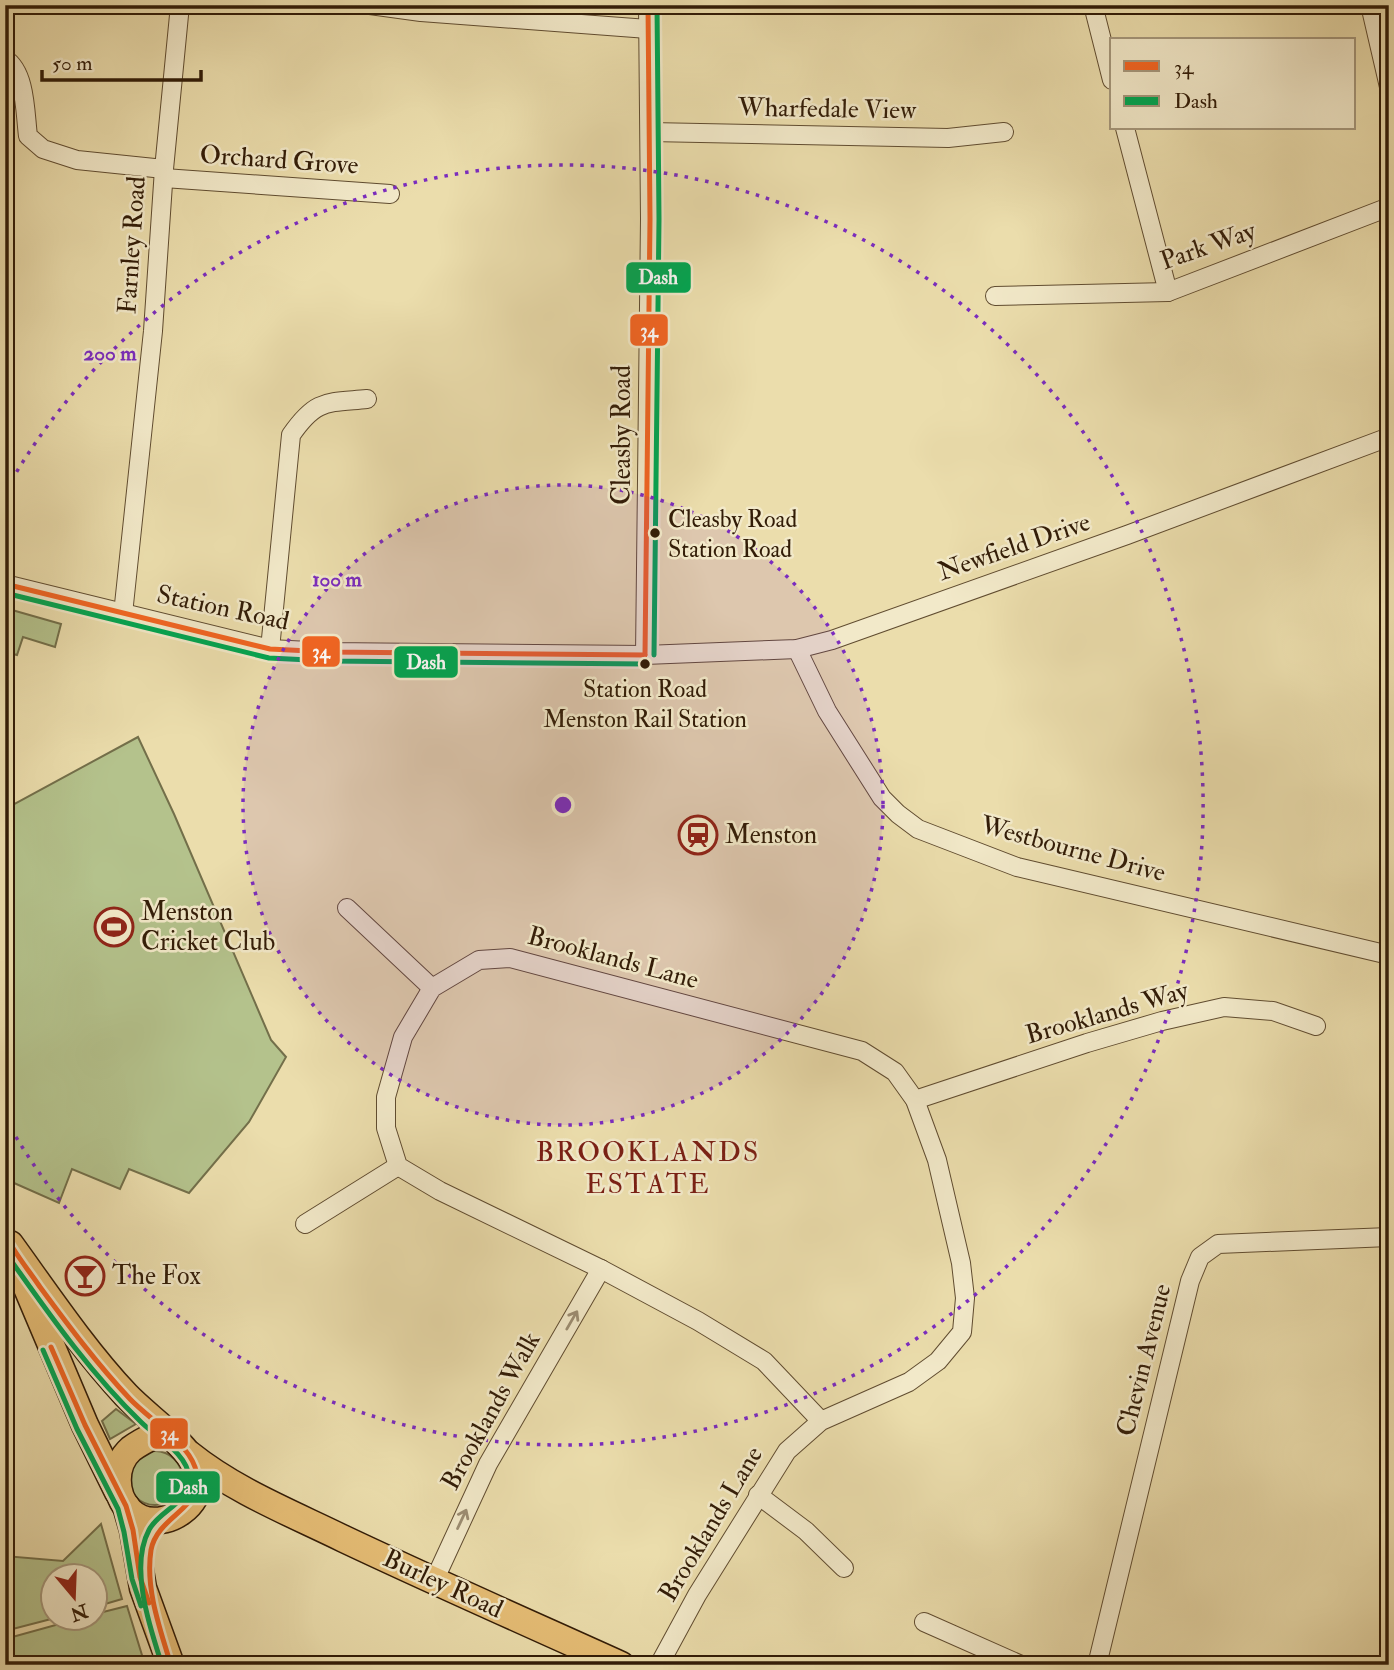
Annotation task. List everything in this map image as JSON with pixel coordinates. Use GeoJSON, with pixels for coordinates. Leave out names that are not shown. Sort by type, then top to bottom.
{"type":"FeatureCollection","features":[{"type":"Feature","properties":{"kind":"main road"},"geometry":{"type":"LineString","coordinates":[[8,1238],[89,1352],[126,1396],[186,1451],[194,1462],[198,1476],[196,1493],[157,1534],[151,1553],[157,1622]]}},
{"type":"Feature","properties":{"kind":"main road"},"geometry":{"type":"LineString","coordinates":[[8,1238],[75,1402],[123,1501],[130,1512],[144,1519],[179,1512]]}},
{"type":"Feature","properties":{"kind":"main road"},"geometry":{"type":"LineString","coordinates":[[163,1431],[131,1449],[123,1458],[117,1484],[133,1530],[140,1577],[171,1665]]}},
{"type":"Feature","properties":{"kind":"main road","name":"Burley Road"},"geometry":{"type":"LineString","coordinates":[[186,1451],[213,1472],[266,1502],[621,1665]]}},
{"type":"Feature","properties":{"kind":"main road","name":"Burley Road"},"geometry":{"type":"LineString","coordinates":[[179,1512],[205,1500],[225,1497],[266,1502]]}},
{"type":"Feature","properties":{"kind":"street","name":"Farnley Road"},"geometry":{"type":"LineString","coordinates":[[123,614],[153,331],[180,5]]}},
{"type":"Feature","properties":{"kind":"street"},"geometry":{"type":"LineString","coordinates":[[370,5],[421,12],[648,29]]}},
{"type":"Feature","properties":{"kind":"street","name":"Cleasby Road"},"geometry":{"type":"LineString","coordinates":[[645,655],[650,132],[648,5]]}},
{"type":"Feature","properties":{"kind":"street"},"geometry":{"type":"LineString","coordinates":[[1093,5],[1110,72]]}},
{"type":"Feature","properties":{"kind":"street"},"geometry":{"type":"LineString","coordinates":[[1370,5],[1389,87]]}},
{"type":"Feature","properties":{"kind":"street","name":"Orchard Grove"},"geometry":{"type":"LineString","coordinates":[[5,59],[14,65],[20,81],[28,136],[43,149],[77,160],[164,174],[390,194]]}},
{"type":"Feature","properties":{"kind":"street"},"geometry":{"type":"LineString","coordinates":[[1126,130],[1168,292]]}},
{"type":"Feature","properties":{"kind":"street","name":"Wharfedale View"},"geometry":{"type":"LineString","coordinates":[[650,132],[948,138],[1004,132]]}},
{"type":"Feature","properties":{"kind":"street","name":"Park Way"},"geometry":{"type":"LineString","coordinates":[[995,296],[1168,292],[1389,207]]}},
{"type":"Feature","properties":{"kind":"street"},"geometry":{"type":"LineString","coordinates":[[270,649],[291,435],[306,413],[326,403],[367,399]]}},
{"type":"Feature","properties":{"kind":"street","name":"Newfield Drive"},"geometry":{"type":"LineString","coordinates":[[645,655],[797,649],[832,640],[1127,535],[1389,437]]}},
{"type":"Feature","properties":{"kind":"street","name":"Station Road"},"geometry":{"type":"LineString","coordinates":[[5,584],[270,649],[645,655]]}},
{"type":"Feature","properties":{"kind":"street","name":"Westbourne Drive"},"geometry":{"type":"LineString","coordinates":[[797,649],[827,711],[882,798],[918,829],[1017,867],[1389,955]]}},
{"type":"Feature","properties":{"kind":"street"},"geometry":{"type":"LineString","coordinates":[[347,908],[432,988]]}},
{"type":"Feature","properties":{"kind":"street","name":"Brooklands Lane"},"geometry":{"type":"LineString","coordinates":[[398,1166],[386,1128],[386,1097],[403,1037],[432,988],[479,960],[510,958],[862,1051],[895,1072],[915,1100],[937,1160],[961,1263],[965,1298],[962,1332],[938,1361],[909,1382],[821,1421],[787,1451],[697,1595],[659,1665]]}},
{"type":"Feature","properties":{"kind":"street","name":"Brooklands Way"},"geometry":{"type":"LineString","coordinates":[[915,1100],[1087,1042],[1224,1007],[1273,1012],[1316,1026]]}},
{"type":"Feature","properties":{"kind":"street"},"geometry":{"type":"LineString","coordinates":[[305,1224],[398,1166],[440,1191],[601,1269],[698,1321],[764,1361],[821,1421]]}},
{"type":"Feature","properties":{"kind":"street","name":"Chevin Avenue"},"geometry":{"type":"LineString","coordinates":[[1097,1665],[1189,1282],[1200,1257],[1219,1244],[1389,1237]]}},
{"type":"Feature","properties":{"kind":"street","name":"Brooklands Walk"},"geometry":{"type":"LineString","coordinates":[[434,1581],[488,1464],[601,1269]]}},
{"type":"Feature","properties":{"kind":"street"},"geometry":{"type":"LineString","coordinates":[[758,1495],[806,1531],[844,1568]]}},
{"type":"Feature","properties":{"kind":"street"},"geometry":{"type":"LineString","coordinates":[[924,1622],[1021,1665]]}},
{"type":"Feature","properties":{"kind":"green space"},"geometry":{"type":"Polygon","coordinates":[[[5,608],[61,624],[55,647],[23,637],[17,655],[5,652],[5,608]]]}},
{"type":"Feature","properties":{"kind":"green space","name":"Menston Cricket Club"},"geometry":{"type":"Polygon","coordinates":[[[138,737],[271,1040],[286,1057],[249,1122],[189,1193],[129,1169],[120,1189],[72,1169],[59,1203],[5,1179],[5,809],[138,737]]]}},
{"type":"Feature","properties":{"kind":"green space"},"geometry":{"type":"Polygon","coordinates":[[[116,1409],[136,1424],[110,1439],[102,1421],[116,1409]]]}},
{"type":"Feature","properties":{"kind":"green space"},"geometry":{"type":"Polygon","coordinates":[[[155,1451],[174,1459],[182,1478],[174,1497],[155,1505],[136,1497],[128,1478],[136,1459],[155,1451]]]}},
{"type":"Feature","properties":{"kind":"green space"},"geometry":{"type":"Polygon","coordinates":[[[101,1524],[122,1599],[108,1603],[108,1562],[38,1562],[38,1622],[5,1631],[5,1556],[63,1561],[101,1524]]]}},
{"type":"Feature","properties":{"kind":"green space"},"geometry":{"type":"Polygon","coordinates":[[[127,1606],[145,1665],[5,1665],[5,1639],[38,1630],[38,1632],[108,1632],[108,1611],[127,1606]]]}},
{"type":"Feature","properties":{"kind":"transit line","name":"34"},"geometry":{"type":"LineString","coordinates":[[645,655],[650,219],[648,5]]}},
{"type":"Feature","properties":{"kind":"transit line","name":"Dash"},"geometry":{"type":"LineString","coordinates":[[654,655],[659,219],[657,5]]}},
{"type":"Feature","properties":{"kind":"transit line","name":"34"},"geometry":{"type":"LineString","coordinates":[[5,584],[270,649],[645,655]]}},
{"type":"Feature","properties":{"kind":"transit line","name":"Dash"},"geometry":{"type":"LineString","coordinates":[[5,593],[269,658],[645,664]]}},
{"type":"Feature","properties":{"kind":"transit line","name":"34"},"geometry":{"type":"LineString","coordinates":[[5,1234],[40,1287],[94,1358],[130,1399],[184,1448],[195,1467],[198,1481],[190,1502],[163,1527],[151,1550],[152,1594],[171,1665]]}},
{"type":"Feature","properties":{"kind":"transit line","name":"Dash"},"geometry":{"type":"LineString","coordinates":[[5,1252],[104,1383],[141,1422],[177,1453],[187,1468],[189,1477],[185,1493],[154,1523],[143,1545],[143,1598],[162,1665]]}},
{"type":"Feature","properties":{"kind":"transit line","name":"34"},"geometry":{"type":"LineString","coordinates":[[51,1347],[85,1425],[126,1506],[133,1530],[140,1577],[149,1603]]}},
{"type":"Feature","properties":{"kind":"transit line","name":"Dash"},"geometry":{"type":"LineString","coordinates":[[43,1350],[77,1429],[118,1509],[132,1579],[141,1606]]}},
{"type":"Feature","properties":{"kind":"place","name":"Cleasby Road Station Road"},"geometry":{"type":"Point","coordinates":[655,533]}},
{"type":"Feature","properties":{"kind":"place","name":"Station Road Menston Rail Station"},"geometry":{"type":"Point","coordinates":[645,664]}},
{"type":"Feature","properties":{"kind":"place","name":"Menston"},"geometry":{"type":"Point","coordinates":[698,835]}},
{"type":"Feature","properties":{"kind":"place","name":"Menston Cricket Club"},"geometry":{"type":"Point","coordinates":[114,927]}},
{"type":"Feature","properties":{"kind":"place","name":"The Fox"},"geometry":{"type":"Point","coordinates":[85,1276]}},
{"type":"Feature","properties":{"kind":"district","name":"BROOKLANDS ESTATE"},"geometry":{"type":"Point","coordinates":[648,1168]}}]}
